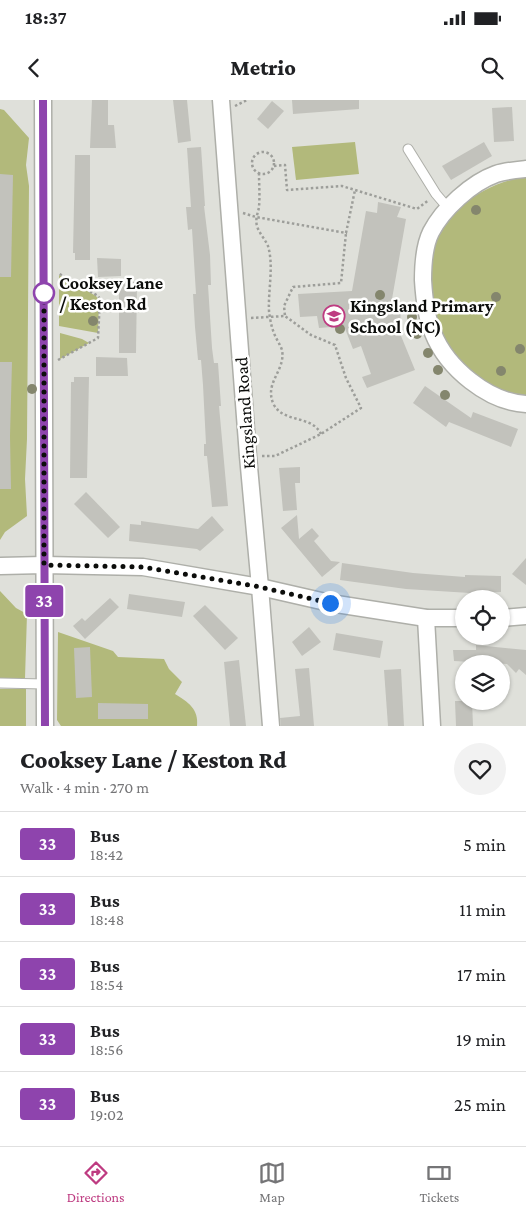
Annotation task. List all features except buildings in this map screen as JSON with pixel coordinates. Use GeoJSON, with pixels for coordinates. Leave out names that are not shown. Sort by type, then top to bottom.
{"type":"FeatureCollection","features":[{"type":"Feature","properties":{"kind":"street"},"geometry":{"type":"LineString","coordinates":[[43,100],[45,726]]}},
{"type":"Feature","properties":{"kind":"street","name":"Kingsland Road"},"geometry":{"type":"LineString","coordinates":[[221,100],[271,726]]}},
{"type":"Feature","properties":{"kind":"street"},"geometry":{"type":"LineString","coordinates":[[526,169],[495,174],[467,191],[448,208],[430,233],[422,262],[424,296],[433,333],[449,360],[470,381],[495,396],[526,404]]}},
{"type":"Feature","properties":{"kind":"street"},"geometry":{"type":"LineString","coordinates":[[0,566],[143,567],[260,587],[330,603],[426,618],[455,618]]}},
{"type":"Feature","properties":{"kind":"street"},"geometry":{"type":"LineString","coordinates":[[510,617],[526,616]]}},
{"type":"Feature","properties":{"kind":"street"},"geometry":{"type":"LineString","coordinates":[[426,618],[432,726]]}},
{"type":"Feature","properties":{"kind":"lane"},"geometry":{"type":"LineString","coordinates":[[408,149],[436,194],[448,208]]}},
{"type":"Feature","properties":{"kind":"lane"},"geometry":{"type":"LineString","coordinates":[[0,683],[44,684]]}},
{"type":"Feature","properties":{"kind":"path"},"geometry":{"type":"LineString","coordinates":[[264,152],[270,154],[274,159],[272,171],[266,174],[259,173],[253,167],[254,157],[264,152]]}},
{"type":"Feature","properties":{"kind":"path"},"geometry":{"type":"LineString","coordinates":[[274,166],[285,165],[287,190],[342,186],[418,209],[436,194]]}},
{"type":"Feature","properties":{"kind":"path"},"geometry":{"type":"LineString","coordinates":[[259,173],[257,226],[268,245],[270,259],[270,317],[273,331],[282,350],[282,358],[270,386],[271,399],[275,407],[286,416],[311,423],[318,427],[321,434]]}},
{"type":"Feature","properties":{"kind":"path"},"geometry":{"type":"LineString","coordinates":[[285,316],[284,306],[293,287],[342,283],[346,233],[355,190]]}},
{"type":"Feature","properties":{"kind":"path"},"geometry":{"type":"LineString","coordinates":[[230,209],[256,217],[346,233]]}},
{"type":"Feature","properties":{"kind":"path"},"geometry":{"type":"LineString","coordinates":[[44,266],[70,279],[100,299],[98,338],[59,360],[44,358]]}},
{"type":"Feature","properties":{"kind":"path"},"geometry":{"type":"LineString","coordinates":[[238,319],[285,316],[311,335],[335,345],[346,378],[361,408],[321,434],[275,456],[248,456]]}},
{"type":"Feature","properties":{"kind":"green space"},"geometry":{"type":"Polygon","coordinates":[[[0,109],[4,110],[29,138],[26,165],[29,186],[25,479],[27,516],[5,532],[0,540],[0,109]]]}},
{"type":"Feature","properties":{"kind":"green space"},"geometry":{"type":"Polygon","coordinates":[[[355,142],[359,174],[296,180],[292,147],[355,142]]]}},
{"type":"Feature","properties":{"kind":"green space"},"geometry":{"type":"Polygon","coordinates":[[[526,177],[526,398],[497,388],[477,378],[460,364],[449,350],[433,322],[429,269],[434,244],[451,216],[476,195],[506,181],[526,177]]]}},
{"type":"Feature","properties":{"kind":"green space"},"geometry":{"type":"Polygon","coordinates":[[[59,275],[96,296],[99,301],[98,333],[59,326],[59,275]]]}},
{"type":"Feature","properties":{"kind":"green space"},"geometry":{"type":"Polygon","coordinates":[[[60,333],[82,339],[89,343],[60,359],[60,333]]]}},
{"type":"Feature","properties":{"kind":"green space"},"geometry":{"type":"Polygon","coordinates":[[[0,591],[16,608],[27,614],[25,678],[0,679],[0,591]]]}},
{"type":"Feature","properties":{"kind":"green space"},"geometry":{"type":"Polygon","coordinates":[[[58,632],[113,651],[118,657],[164,659],[169,669],[182,682],[175,694],[192,707],[196,715],[197,726],[61,726],[57,720],[58,632]]]}},
{"type":"Feature","properties":{"kind":"green space"},"geometry":{"type":"Polygon","coordinates":[[[0,689],[26,689],[26,726],[0,726],[0,689]]]}},
{"type":"Feature","properties":{"kind":"bus line","name":"33"},"geometry":{"type":"LineString","coordinates":[[43,100],[45,726]]}},
{"type":"Feature","properties":{"kind":"place","name":"Cooksey Lane / Keston Rd"},"geometry":{"type":"Point","coordinates":[44,293]}},
{"type":"Feature","properties":{"kind":"place","name":"Kingsland Primary School (NC)"},"geometry":{"type":"Point","coordinates":[334,316]}},
{"type":"Feature","properties":{"kind":"route"},"geometry":{"type":"LineString","coordinates":[[44,293],[44,565],[143,567],[260,587],[330,603]]}}]}
